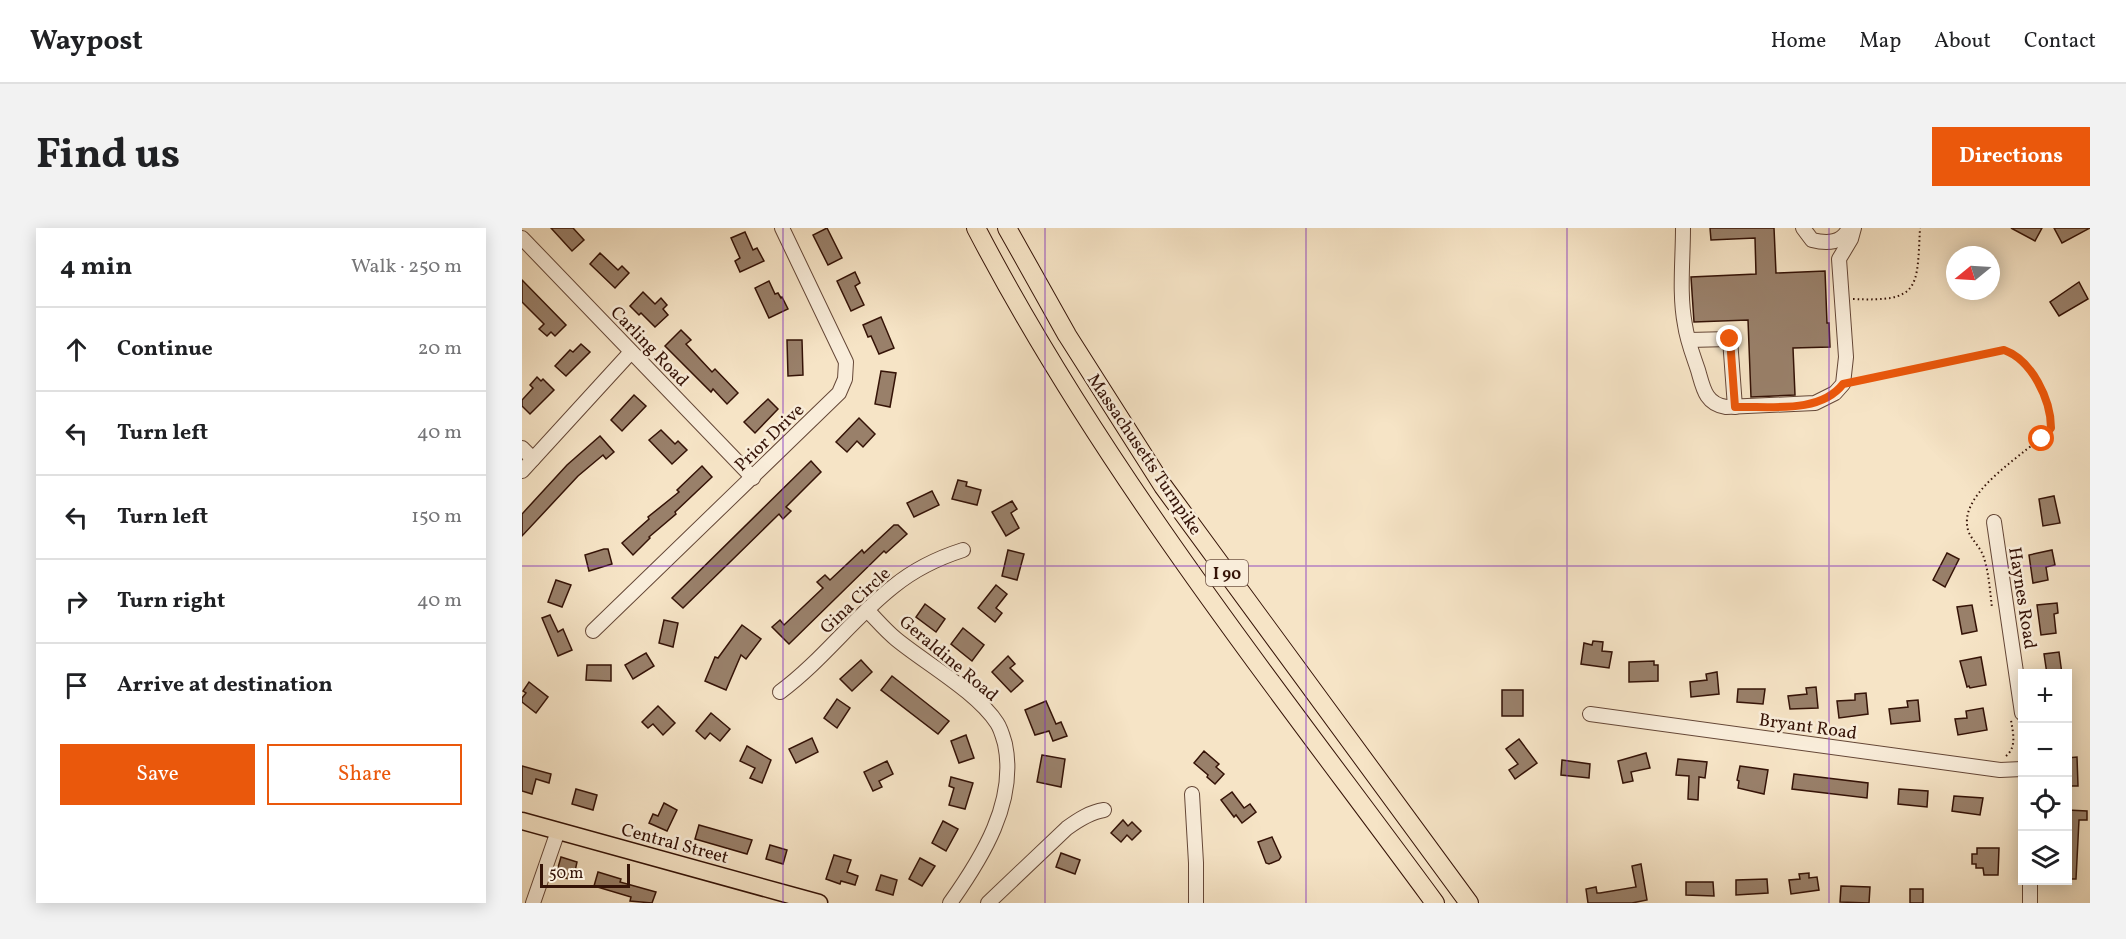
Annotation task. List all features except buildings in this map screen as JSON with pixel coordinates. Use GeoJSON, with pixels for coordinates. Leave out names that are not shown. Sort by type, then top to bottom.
{"type":"FeatureCollection","features":[{"type":"Feature","properties":{"kind":"highway","name":"Massachusetts Turnpike"},"geometry":{"type":"LineString","coordinates":[[976,228],[1045,350],[1128,481],[1218,609],[1435,903]]}},
{"type":"Feature","properties":{"kind":"highway","name":"Massachusetts Turnpike"},"geometry":{"type":"LineString","coordinates":[[1007,228],[1067,335],[1163,486],[1469,903]]}},
{"type":"Feature","properties":{"kind":"main road","name":"Central Street"},"geometry":{"type":"LineString","coordinates":[[522,821],[819,903]]}},
{"type":"Feature","properties":{"kind":"street","name":"Prior Drive"},"geometry":{"type":"LineString","coordinates":[[592,632],[840,393],[845,379],[846,362],[782,228]]}},
{"type":"Feature","properties":{"kind":"street"},"geometry":{"type":"LineString","coordinates":[[1683,228],[1684,323],[1708,398],[1718,406],[1735,407],[1815,403],[1835,393],[1843,384],[1846,357],[1839,259],[1851,239],[1854,228]]}},
{"type":"Feature","properties":{"kind":"street"},"geometry":{"type":"LineString","coordinates":[[1803,228],[1812,240],[1829,243],[1840,240],[1849,228]]}},
{"type":"Feature","properties":{"kind":"street","name":"Carling Road"},"geometry":{"type":"LineString","coordinates":[[522,238],[753,478]]}},
{"type":"Feature","properties":{"kind":"street"},"geometry":{"type":"LineString","coordinates":[[1689,340],[1730,339],[1735,407]]}},
{"type":"Feature","properties":{"kind":"street"},"geometry":{"type":"LineString","coordinates":[[522,471],[632,352]]}},
{"type":"Feature","properties":{"kind":"street"},"geometry":{"type":"LineString","coordinates":[[522,448],[533,459]]}},
{"type":"Feature","properties":{"kind":"street","name":"Haynes Road"},"geometry":{"type":"LineString","coordinates":[[1994,522],[2016,715]]}},
{"type":"Feature","properties":{"kind":"street","name":"Gina Circle"},"geometry":{"type":"LineString","coordinates":[[780,692],[802,676],[895,585],[922,567],[963,550]]}},
{"type":"Feature","properties":{"kind":"street","name":"Geraldine Road"},"geometry":{"type":"LineString","coordinates":[[867,610],[894,637],[961,687],[986,710],[999,724],[1004,740],[1009,763],[1006,790],[995,823],[974,869],[950,903]]}},
{"type":"Feature","properties":{"kind":"street","name":"Bryant Road"},"geometry":{"type":"LineString","coordinates":[[1590,714],[2004,770],[2018,769]]}},
{"type":"Feature","properties":{"kind":"street"},"geometry":{"type":"LineString","coordinates":[[1192,794],[1196,903]]}},
{"type":"Feature","properties":{"kind":"street"},"geometry":{"type":"LineString","coordinates":[[988,903],[1067,828],[1077,820],[1104,810]]}},
{"type":"Feature","properties":{"kind":"street"},"geometry":{"type":"LineString","coordinates":[[533,903],[558,831]]}},
{"type":"Feature","properties":{"kind":"street"},"geometry":{"type":"LineString","coordinates":[[2030,885],[2030,903]]}},
{"type":"Feature","properties":{"kind":"path"},"geometry":{"type":"LineString","coordinates":[[1842,298],[1891,299],[1904,295],[1912,288],[1918,264],[1920,228]]}},
{"type":"Feature","properties":{"kind":"path"},"geometry":{"type":"LineString","coordinates":[[1843,384],[2004,350],[2014,353],[2028,368],[2039,385],[2051,416],[2051,428],[2042,439],[2020,455],[1977,495],[1968,510],[1966,521],[1969,533],[1984,557],[1994,614]]}},
{"type":"Feature","properties":{"kind":"path"},"geometry":{"type":"LineString","coordinates":[[2004,770],[2003,759],[2011,752],[2016,715]]}},
{"type":"Feature","properties":{"kind":"route"},"geometry":{"type":"LineString","coordinates":[[1730,339],[1735,407],[1815,403],[1835,393],[1843,384],[1949,363],[1978,354],[2004,350],[2014,353],[2028,368],[2047,403],[2051,416],[2051,428],[2042,439]]}}]}
